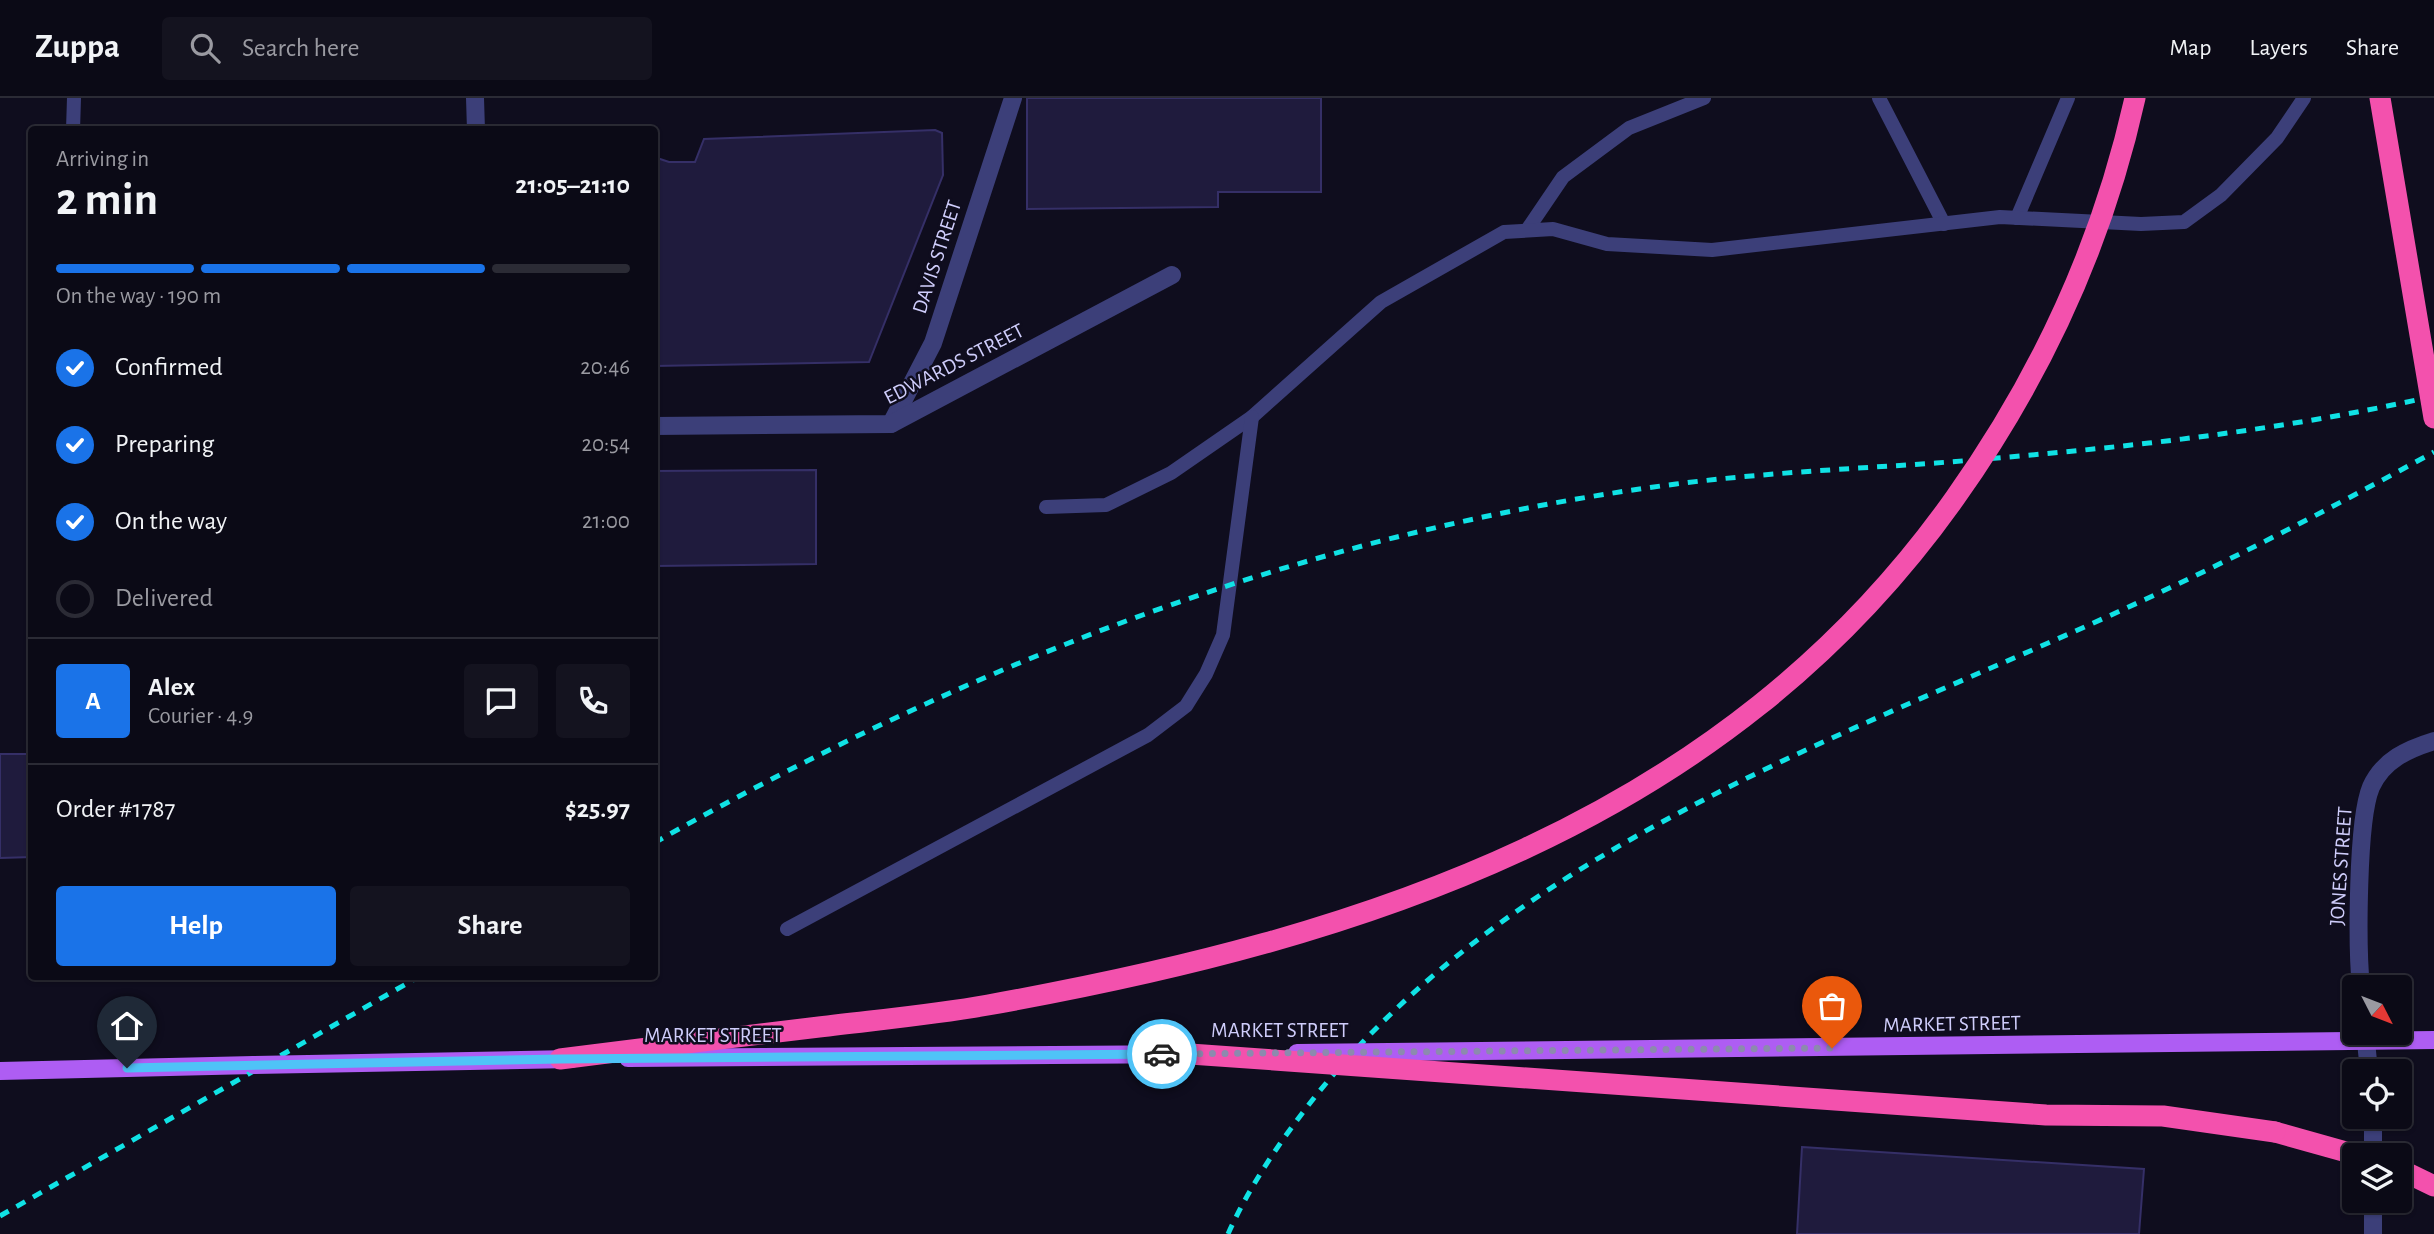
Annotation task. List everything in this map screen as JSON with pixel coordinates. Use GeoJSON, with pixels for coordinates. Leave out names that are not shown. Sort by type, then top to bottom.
{"type":"FeatureCollection","features":[{"type":"Feature","properties":{"kind":"highway"},"geometry":{"type":"LineString","coordinates":[[560,1059],[987,1006],[1164,969],[1260,945],[1447,883],[1542,843],[1662,777],[1746,717],[1846,628],[1935,527],[1974,472],[2010,416],[2070,295],[2108,199],[2135,98]]}},
{"type":"Feature","properties":{"kind":"highway"},"geometry":{"type":"LineString","coordinates":[[2379,98],[2434,418]]}},
{"type":"Feature","properties":{"kind":"highway"},"geometry":{"type":"LineString","coordinates":[[1190,1054],[2046,1115],[2163,1116],[2275,1132],[2342,1151]]}},
{"type":"Feature","properties":{"kind":"highway"},"geometry":{"type":"LineString","coordinates":[[2412,1175],[2434,1186]]}},
{"type":"Feature","properties":{"kind":"main road","name":"MARKET STREET"},"geometry":{"type":"LineString","coordinates":[[0,1071],[560,1059],[2434,1040]]}},
{"type":"Feature","properties":{"kind":"street"},"geometry":{"type":"LineString","coordinates":[[475,98],[476,126]]}},
{"type":"Feature","properties":{"kind":"street","name":"DAVIS STREET"},"geometry":{"type":"LineString","coordinates":[[891,424],[933,343],[1013,98]]}},
{"type":"Feature","properties":{"kind":"street","name":"EDWARDS STREET"},"geometry":{"type":"LineString","coordinates":[[658,426],[891,424],[1172,275]]}},
{"type":"Feature","properties":{"kind":"street","name":"JONES STREET"},"geometry":{"type":"LineString","coordinates":[[2360,975],[2365,813],[2371,787],[2387,765],[2408,749],[2434,741]]}},
{"type":"Feature","properties":{"kind":"street"},"geometry":{"type":"LineString","coordinates":[[2373,1213],[2373,1234]]}},
{"type":"Feature","properties":{"kind":"lane"},"geometry":{"type":"LineString","coordinates":[[74,98],[74,126]]}},
{"type":"Feature","properties":{"kind":"lane"},"geometry":{"type":"LineString","coordinates":[[1527,230],[1563,177],[1629,128],[1704,98]]}},
{"type":"Feature","properties":{"kind":"lane"},"geometry":{"type":"LineString","coordinates":[[1879,98],[1944,224]]}},
{"type":"Feature","properties":{"kind":"lane"},"geometry":{"type":"LineString","coordinates":[[2017,218],[2068,98]]}},
{"type":"Feature","properties":{"kind":"lane"},"geometry":{"type":"LineString","coordinates":[[1046,507],[1106,505],[1171,473],[1252,417],[1381,302],[1504,232],[1553,229],[1607,244],[1712,250],[2000,217],[2141,225],[2184,222],[2221,195],[2267,148],[2304,98]]}},
{"type":"Feature","properties":{"kind":"lane"},"geometry":{"type":"LineString","coordinates":[[787,929],[1148,735],[1186,706],[1206,674],[1223,635],[1252,417]]}},
{"type":"Feature","properties":{"kind":"building"},"geometry":{"type":"Polygon","coordinates":[[[1027,98],[1321,98],[1321,192],[1218,192],[1218,207],[1027,209],[1027,98]]]}},
{"type":"Feature","properties":{"kind":"building"},"geometry":{"type":"Polygon","coordinates":[[[935,130],[942,133],[943,175],[869,362],[658,366],[658,158],[669,162],[695,162],[704,139],[935,130]]]}},
{"type":"Feature","properties":{"kind":"building"},"geometry":{"type":"Polygon","coordinates":[[[816,470],[816,564],[658,566],[658,471],[816,470]]]}},
{"type":"Feature","properties":{"kind":"building"},"geometry":{"type":"Polygon","coordinates":[[[0,754],[28,754],[28,857],[0,858],[0,754]]]}},
{"type":"Feature","properties":{"kind":"building"},"geometry":{"type":"Polygon","coordinates":[[[1802,1147],[2144,1169],[2139,1234],[1797,1234],[1802,1147]]]}},
{"type":"Feature","properties":{"kind":"railway"},"geometry":{"type":"LineString","coordinates":[[658,841],[775,777],[898,717],[1022,662],[1147,613],[1275,571],[1406,535],[1539,506],[1676,484],[2124,446],[2249,430],[2434,396]]}},
{"type":"Feature","properties":{"kind":"railway"},"geometry":{"type":"LineString","coordinates":[[1228,1234],[1256,1181],[1302,1114],[1397,1008],[1490,930],[1591,863],[1699,802],[1810,748],[2182,582],[2363,491],[2434,452]]}},
{"type":"Feature","properties":{"kind":"railway"},"geometry":{"type":"LineString","coordinates":[[0,1216],[413,980]]}},
{"type":"Feature","properties":{"kind":"way so far"},"geometry":{"type":"LineString","coordinates":[[1162,1054],[1832,1048]]}},
{"type":"Feature","properties":{"kind":"route"},"geometry":{"type":"LineString","coordinates":[[127,1068],[560,1059],[1162,1054]]}}]}
